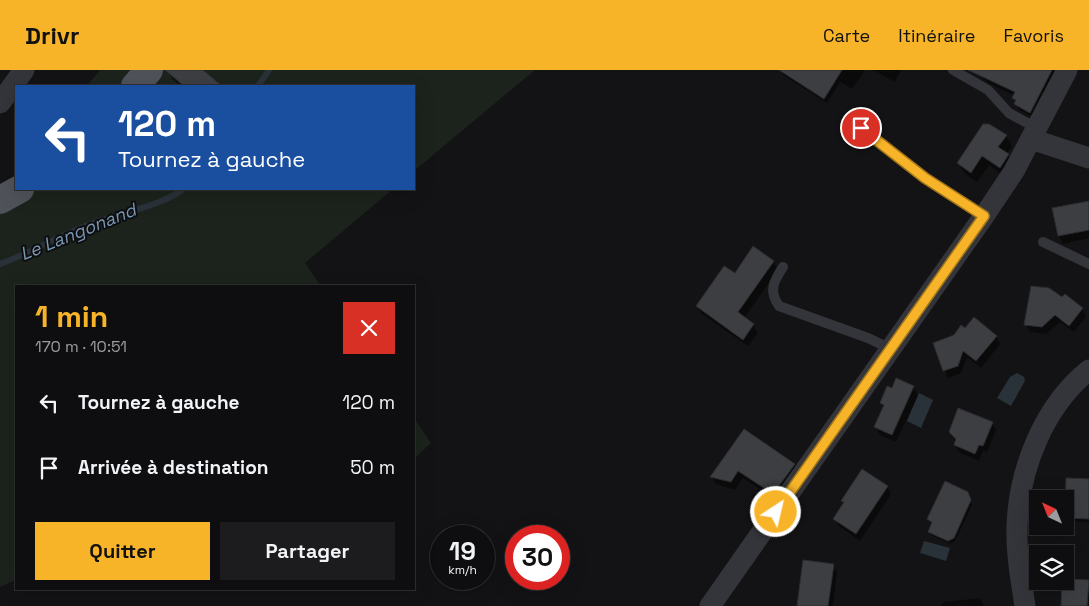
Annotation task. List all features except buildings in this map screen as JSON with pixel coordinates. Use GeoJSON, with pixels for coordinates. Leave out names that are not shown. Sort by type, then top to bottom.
{"type":"FeatureCollection","features":[{"type":"Feature","properties":{"kind":"main road"},"geometry":{"type":"LineString","coordinates":[[136,85],[150,70]]}},
{"type":"Feature","properties":{"kind":"main road"},"geometry":{"type":"LineString","coordinates":[[0,200],[18,190]]}},
{"type":"Feature","properties":{"kind":"street"},"geometry":{"type":"LineString","coordinates":[[0,103],[24,70]]}},
{"type":"Feature","properties":{"kind":"street"},"geometry":{"type":"LineString","coordinates":[[710,606],[984,216],[1035,134],[1067,70]]}},
{"type":"Feature","properties":{"kind":"street"},"geometry":{"type":"LineString","coordinates":[[1035,134],[1089,158]]}},
{"type":"Feature","properties":{"kind":"street"},"geometry":{"type":"LineString","coordinates":[[1025,606],[1017,526],[1020,495],[1028,464],[1040,433],[1058,404],[1089,370]]}},
{"type":"Feature","properties":{"kind":"lane"},"geometry":{"type":"LineString","coordinates":[[953,70],[988,90],[1009,113],[1035,134]]}},
{"type":"Feature","properties":{"kind":"lane"},"geometry":{"type":"LineString","coordinates":[[861,128],[925,178],[984,216]]}},
{"type":"Feature","properties":{"kind":"lane"},"geometry":{"type":"LineString","coordinates":[[1042,242],[1089,264]]}},
{"type":"Feature","properties":{"kind":"lane"},"geometry":{"type":"LineString","coordinates":[[783,267],[773,282],[772,291],[779,306],[868,338],[891,349]]}},
{"type":"Feature","properties":{"kind":"shaded area"},"geometry":{"type":"Polygon","coordinates":[[[100,70],[535,70],[415,170],[415,85],[88,85],[100,70]]]}},
{"type":"Feature","properties":{"kind":"shaded area"},"geometry":{"type":"Polygon","coordinates":[[[15,189],[392,190],[305,263],[320,285],[15,285],[15,580],[0,587],[0,196],[15,189]]]}},
{"type":"Feature","properties":{"kind":"shaded area"},"geometry":{"type":"Polygon","coordinates":[[[1017,373],[1024,377],[1025,381],[1011,406],[997,398],[1010,377],[1017,373]]]}},
{"type":"Feature","properties":{"kind":"shaded area"},"geometry":{"type":"Polygon","coordinates":[[[919,393],[933,400],[921,428],[907,421],[919,393]]]}},
{"type":"Feature","properties":{"kind":"shaded area"},"geometry":{"type":"Polygon","coordinates":[[[415,419],[431,443],[415,458],[415,419]]]}},
{"type":"Feature","properties":{"kind":"shaded area"},"geometry":{"type":"Polygon","coordinates":[[[924,541],[950,548],[946,561],[920,553],[924,541]]]}},
{"type":"Feature","properties":{"kind":"waterway","name":"Le Langonand"},"geometry":{"type":"LineString","coordinates":[[259,85],[269,70]]}},
{"type":"Feature","properties":{"kind":"waterway","name":"Le Langonand"},"geometry":{"type":"LineString","coordinates":[[0,264],[79,228],[165,200],[181,190]]}},
{"type":"Feature","properties":{"kind":"route"},"geometry":{"type":"LineString","coordinates":[[776,512],[984,216],[925,178],[861,128]]}}]}
